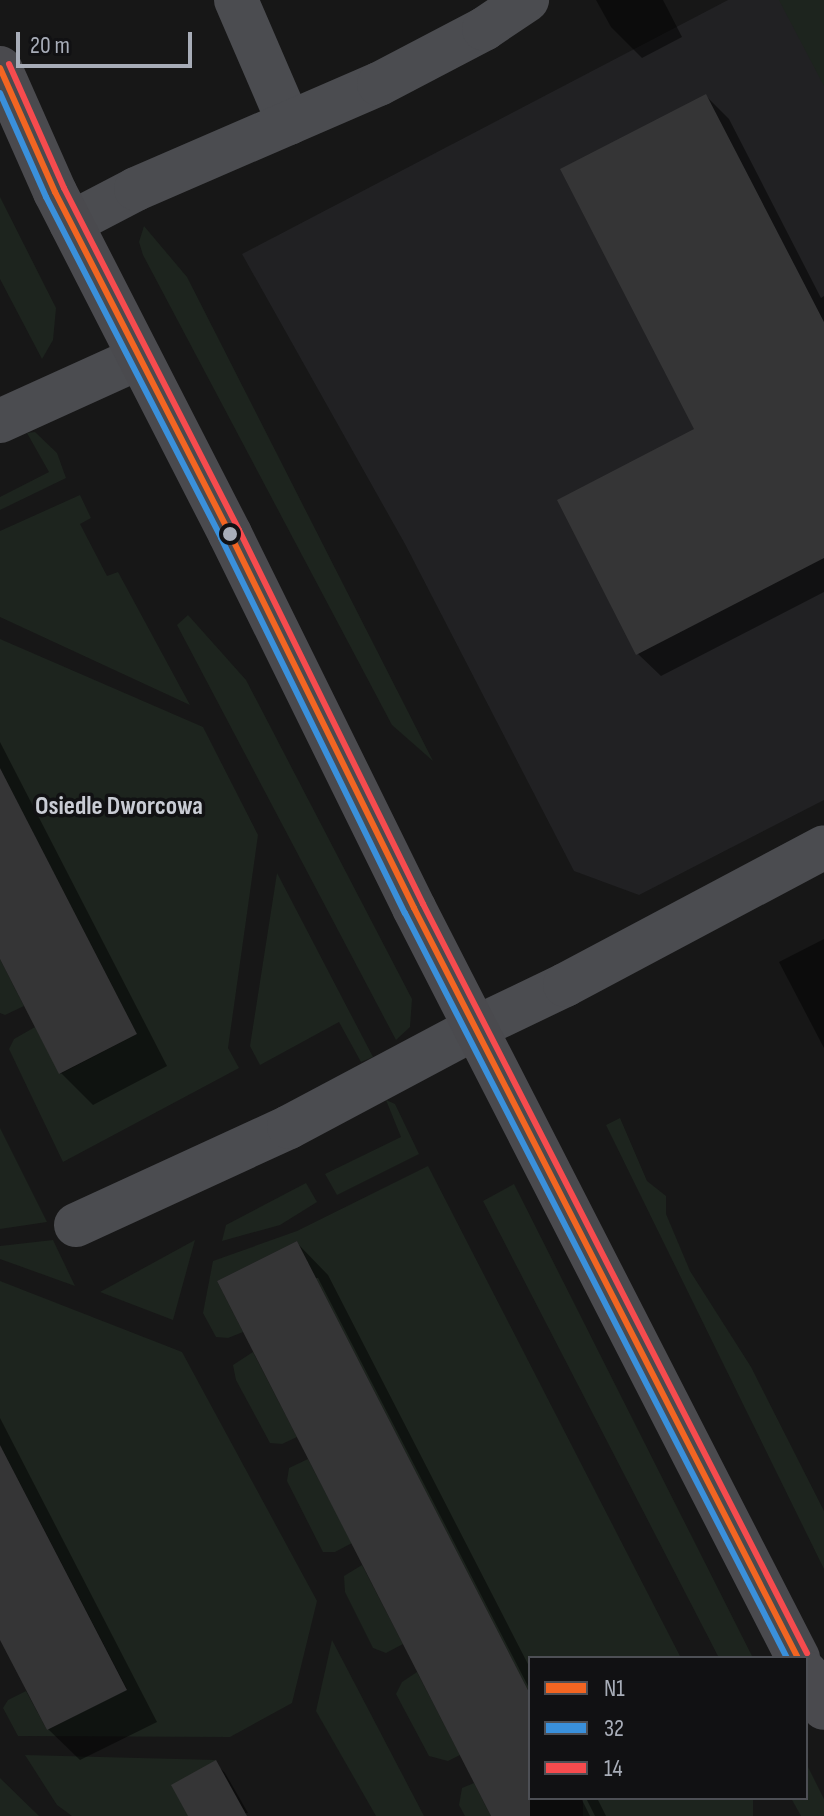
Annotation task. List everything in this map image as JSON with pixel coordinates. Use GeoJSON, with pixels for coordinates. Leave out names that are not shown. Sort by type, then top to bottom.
{"type":"FeatureCollection","features":[{"type":"Feature","properties":{"kind":"street"},"geometry":{"type":"LineString","coordinates":[[236,0],[289,123]]}},
{"type":"Feature","properties":{"kind":"street"},"geometry":{"type":"LineString","coordinates":[[63,207],[136,189],[379,84],[476,15],[527,0]]}},
{"type":"Feature","properties":{"kind":"street"},"geometry":{"type":"LineString","coordinates":[[0,68],[63,207],[475,1028],[797,1656]]}},
{"type":"Feature","properties":{"kind":"street"},"geometry":{"type":"LineString","coordinates":[[0,106],[63,207]]}},
{"type":"Feature","properties":{"kind":"street"},"geometry":{"type":"LineString","coordinates":[[0,421],[139,358]]}},
{"type":"Feature","properties":{"kind":"street"},"geometry":{"type":"LineString","coordinates":[[76,1225],[289,1127],[824,847]]}},
{"type":"Feature","properties":{"kind":"street"},"geometry":{"type":"LineString","coordinates":[[808,1677],[824,1708]]}},
{"type":"Feature","properties":{"kind":"shaded area"},"geometry":{"type":"Polygon","coordinates":[[[728,0],[824,0],[824,800],[639,895],[574,871],[405,544],[242,254],[728,0]]]}},
{"type":"Feature","properties":{"kind":"shaded area"},"geometry":{"type":"Polygon","coordinates":[[[779,0],[824,0],[824,86],[779,0]]]}},
{"type":"Feature","properties":{"kind":"shaded area"},"geometry":{"type":"Polygon","coordinates":[[[0,197],[56,308],[53,340],[42,359],[0,279],[0,197]]]}},
{"type":"Feature","properties":{"kind":"shaded area"},"geometry":{"type":"Polygon","coordinates":[[[144,226],[187,277],[433,761],[392,725],[143,255],[139,242],[144,226]]]}},
{"type":"Feature","properties":{"kind":"shaded area"},"geometry":{"type":"Polygon","coordinates":[[[35,432],[57,453],[66,478],[0,510],[0,497],[49,472],[27,433],[35,432]]]}},
{"type":"Feature","properties":{"kind":"shaded area"},"geometry":{"type":"Polygon","coordinates":[[[80,495],[91,518],[80,524],[107,576],[118,572],[190,705],[0,617],[0,531],[80,495]]]}},
{"type":"Feature","properties":{"kind":"shaded area"},"geometry":{"type":"Polygon","coordinates":[[[188,615],[246,680],[412,999],[410,1027],[396,1040],[177,625],[188,615]]]}},
{"type":"Feature","properties":{"kind":"shaded area"},"geometry":{"type":"Polygon","coordinates":[[[0,639],[203,727],[258,835],[228,1048],[239,1068],[63,1162],[9,1049],[14,1039],[35,1027],[60,1074],[137,1034],[0,768],[0,639]]]}},
{"type":"Feature","properties":{"kind":"shaded area"},"geometry":{"type":"Polygon","coordinates":[[[277,873],[373,1057],[361,1062],[339,1022],[260,1065],[250,1046],[277,873]]]}},
{"type":"Feature","properties":{"kind":"shaded area"},"geometry":{"type":"Polygon","coordinates":[[[0,959],[24,1006],[5,1015],[0,1013],[0,959]]]}},
{"type":"Feature","properties":{"kind":"shaded area"},"geometry":{"type":"Polygon","coordinates":[[[386,1100],[395,1104],[419,1154],[337,1195],[325,1174],[401,1137],[386,1100]]]}},
{"type":"Feature","properties":{"kind":"shaded area"},"geometry":{"type":"Polygon","coordinates":[[[620,1118],[647,1181],[666,1196],[666,1214],[690,1271],[751,1367],[824,1511],[824,1569],[606,1125],[620,1118]]]}},
{"type":"Feature","properties":{"kind":"shaded area"},"geometry":{"type":"Polygon","coordinates":[[[0,1128],[47,1222],[0,1229],[0,1128]]]}},
{"type":"Feature","properties":{"kind":"shaded area"},"geometry":{"type":"Polygon","coordinates":[[[428,1166],[680,1656],[528,1656],[528,1690],[297,1241],[217,1281],[243,1332],[228,1338],[216,1337],[203,1313],[213,1261],[297,1231],[428,1166]]]}},
{"type":"Feature","properties":{"kind":"shaded area"},"geometry":{"type":"Polygon","coordinates":[[[306,1183],[317,1202],[280,1225],[222,1241],[226,1225],[306,1183]]]}},
{"type":"Feature","properties":{"kind":"shaded area"},"geometry":{"type":"Polygon","coordinates":[[[514,1184],[752,1656],[718,1656],[483,1201],[514,1184]]]}},
{"type":"Feature","properties":{"kind":"shaded area"},"geometry":{"type":"Polygon","coordinates":[[[53,1240],[75,1286],[0,1259],[0,1246],[53,1240]]]}},
{"type":"Feature","properties":{"kind":"shaded area"},"geometry":{"type":"Polygon","coordinates":[[[195,1240],[173,1320],[100,1292],[195,1240]]]}},
{"type":"Feature","properties":{"kind":"shaded area"},"geometry":{"type":"Polygon","coordinates":[[[0,1281],[182,1352],[317,1601],[292,1703],[230,1737],[18,1736],[3,1708],[8,1700],[26,1691],[47,1730],[127,1689],[0,1445],[0,1281]]]}},
{"type":"Feature","properties":{"kind":"shaded area"},"geometry":{"type":"Polygon","coordinates":[[[253,1352],[297,1437],[282,1444],[270,1443],[236,1380],[233,1365],[253,1352]]]}},
{"type":"Feature","properties":{"kind":"shaded area"},"geometry":{"type":"Polygon","coordinates":[[[308,1459],[352,1543],[335,1552],[323,1552],[287,1481],[289,1468],[308,1459]]]}},
{"type":"Feature","properties":{"kind":"shaded area"},"geometry":{"type":"Polygon","coordinates":[[[362,1565],[403,1644],[386,1653],[373,1648],[345,1592],[344,1576],[362,1565]]]}},
{"type":"Feature","properties":{"kind":"shaded area"},"geometry":{"type":"Polygon","coordinates":[[[332,1640],[424,1816],[376,1816],[316,1711],[332,1640]]]}},
{"type":"Feature","properties":{"kind":"shaded area"},"geometry":{"type":"Polygon","coordinates":[[[417,1672],[460,1755],[448,1761],[429,1756],[396,1694],[402,1682],[417,1672]]]}},
{"type":"Feature","properties":{"kind":"shaded area"},"geometry":{"type":"Polygon","coordinates":[[[25,1755],[216,1760],[188,1816],[72,1816],[57,1805],[25,1755]]]}},
{"type":"Feature","properties":{"kind":"shaded area"},"geometry":{"type":"Polygon","coordinates":[[[808,1767],[824,1799],[824,1816],[801,1816],[792,1800],[808,1800],[808,1767]]]}},
{"type":"Feature","properties":{"kind":"shaded area"},"geometry":{"type":"Polygon","coordinates":[[[0,1778],[39,1816],[0,1816],[0,1778]]]}},
{"type":"Feature","properties":{"kind":"shaded area"},"geometry":{"type":"Polygon","coordinates":[[[474,1783],[491,1816],[465,1816],[459,1805],[462,1788],[474,1783]]]}},
{"type":"Feature","properties":{"kind":"shaded area"},"geometry":{"type":"Polygon","coordinates":[[[583,1800],[753,1800],[753,1816],[583,1816],[583,1800]]]}},
{"type":"Feature","properties":{"kind":"building"},"geometry":{"type":"Polygon","coordinates":[[[706,94],[824,322],[824,558],[636,655],[557,500],[694,429],[560,169],[706,94]]]}},
{"type":"Feature","properties":{"kind":"building"},"geometry":{"type":"Polygon","coordinates":[[[0,768],[137,1034],[59,1074],[0,959],[0,768]]]}},
{"type":"Feature","properties":{"kind":"building"},"geometry":{"type":"Polygon","coordinates":[[[297,1241],[528,1690],[530,1816],[491,1816],[217,1281],[297,1241]]]}},
{"type":"Feature","properties":{"kind":"building"},"geometry":{"type":"Polygon","coordinates":[[[0,1445],[127,1690],[47,1730],[0,1640],[0,1445]]]}},
{"type":"Feature","properties":{"kind":"building"},"geometry":{"type":"Polygon","coordinates":[[[216,1760],[247,1816],[188,1816],[171,1785],[216,1760]]]}},
{"type":"Feature","properties":{"kind":"transit line","name":"14"},"geometry":{"type":"LineString","coordinates":[[9,64],[64,188],[239,530],[423,904],[807,1653]]}},
{"type":"Feature","properties":{"kind":"transit line","name":"N1"},"geometry":{"type":"LineString","coordinates":[[0,68],[55,192],[230,534],[414,908],[797,1656]]}},
{"type":"Feature","properties":{"kind":"transit line","name":"32"},"geometry":{"type":"LineString","coordinates":[[0,93],[46,197],[221,538],[405,913],[786,1656]]}},
{"type":"Feature","properties":{"kind":"district","name":"Osiedle Dworcowa"},"geometry":{"type":"Point","coordinates":[119,807]}}]}
